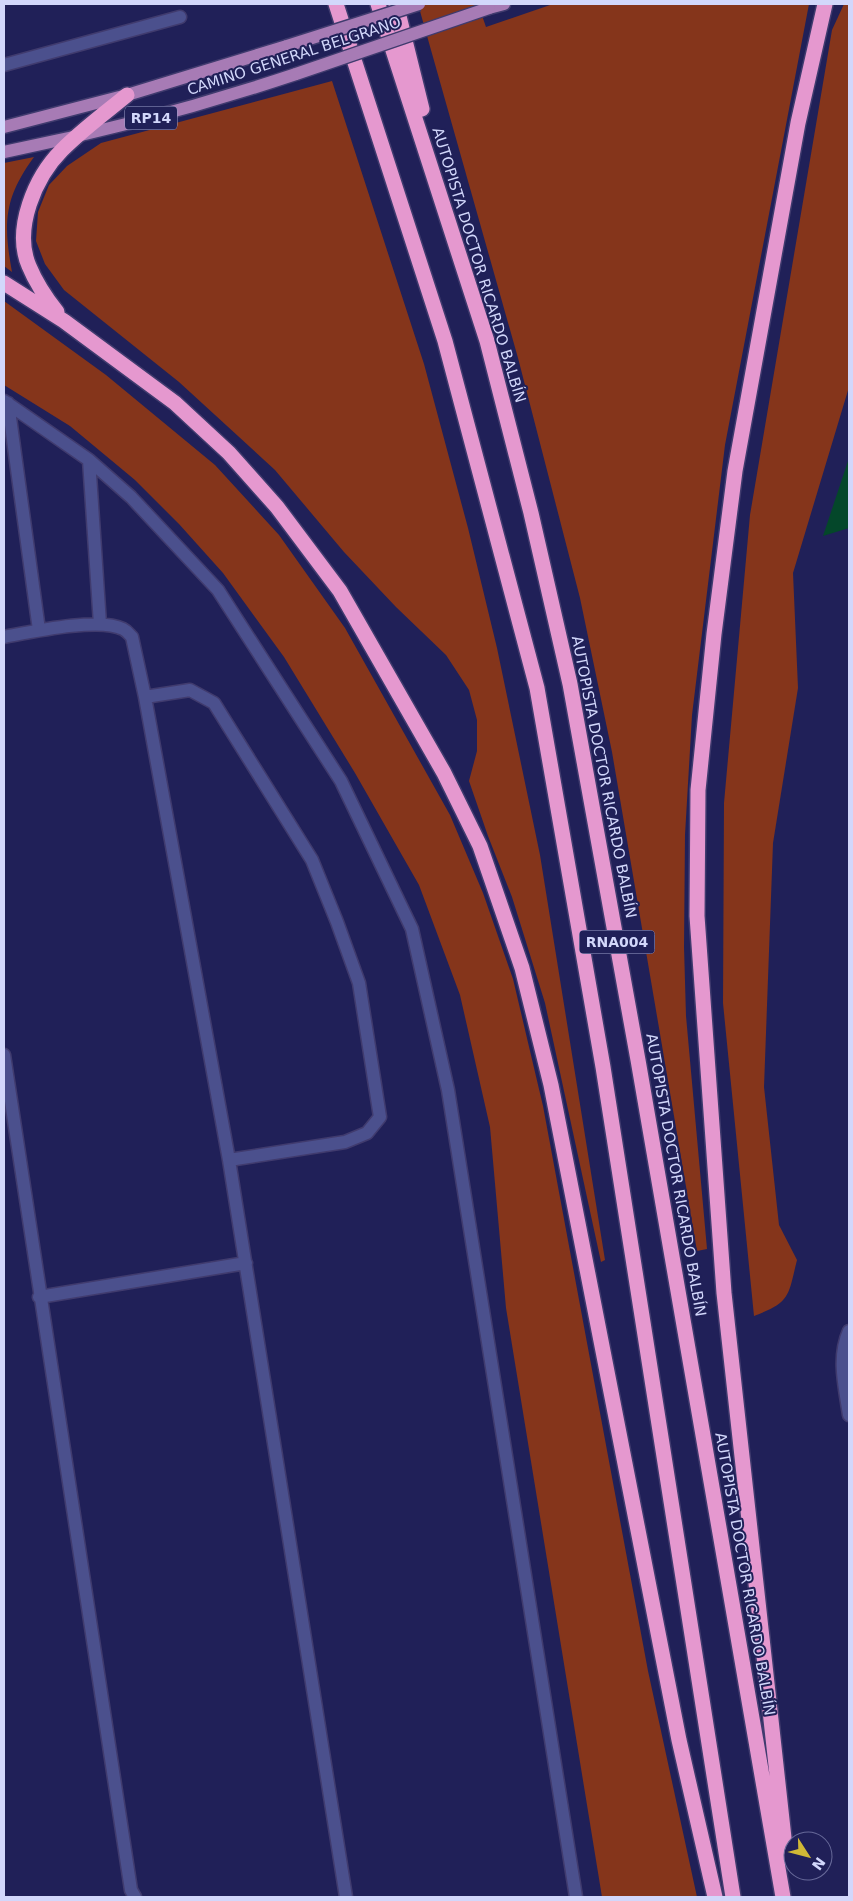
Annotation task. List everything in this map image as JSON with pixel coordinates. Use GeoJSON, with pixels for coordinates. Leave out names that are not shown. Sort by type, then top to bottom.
{"type":"FeatureCollection","features":[{"type":"Feature","properties":{"kind":"highway","name":"RNA004"},"geometry":{"type":"LineString","coordinates":[[336,4],[446,341],[537,688],[603,1067],[733,1897]]}},
{"type":"Feature","properties":{"kind":"highway","name":"AUTOPISTA DOCTOR RICARDO BALBÍN"},"geometry":{"type":"LineString","coordinates":[[378,4],[492,360],[531,513],[570,684],[642,1079],[783,1897]]}},
{"type":"Feature","properties":{"kind":"highway"},"geometry":{"type":"LineString","coordinates":[[396,4],[452,232]]}},
{"type":"Feature","properties":{"kind":"highway"},"geometry":{"type":"LineString","coordinates":[[790,1897],[724,1294],[697,916],[698,790],[714,634],[735,471],[798,123],[825,4]]}},
{"type":"Feature","properties":{"kind":"highway"},"geometry":{"type":"LineString","coordinates":[[64,321],[43,294],[28,265],[24,238],[26,213],[36,188],[50,164],[75,138],[126,95]]}},
{"type":"Feature","properties":{"kind":"highway"},"geometry":{"type":"LineString","coordinates":[[4,283],[64,321],[175,403],[229,453],[277,507],[340,591],[444,773],[480,846],[522,968],[551,1084],[679,1740],[715,1897]]}},
{"type":"Feature","properties":{"kind":"main road","name":"CAMINO GENERAL BELGRANO"},"geometry":{"type":"LineString","coordinates":[[4,127],[126,95],[419,4]]}},
{"type":"Feature","properties":{"kind":"main road","name":"CAMINO GENERAL BELGRANO"},"geometry":{"type":"LineString","coordinates":[[4,152],[75,138],[183,109],[296,74],[504,4]]}},
{"type":"Feature","properties":{"kind":"street"},"geometry":{"type":"LineString","coordinates":[[4,65],[180,17]]}},
{"type":"Feature","properties":{"kind":"street"},"geometry":{"type":"LineString","coordinates":[[6,402],[89,460],[131,497],[218,590],[341,781],[412,929],[448,1090],[576,1897]]}},
{"type":"Feature","properties":{"kind":"street"},"geometry":{"type":"LineString","coordinates":[[6,402],[39,630]]}},
{"type":"Feature","properties":{"kind":"street"},"geometry":{"type":"LineString","coordinates":[[89,460],[100,624]]}},
{"type":"Feature","properties":{"kind":"street"},"geometry":{"type":"LineString","coordinates":[[4,637],[39,630],[100,624],[125,630],[132,637],[145,697],[229,1160],[346,1897]]}},
{"type":"Feature","properties":{"kind":"street"},"geometry":{"type":"LineString","coordinates":[[145,697],[190,690],[214,703],[312,860],[359,984],[380,1117],[367,1133],[345,1142],[229,1160]]}},
{"type":"Feature","properties":{"kind":"street"},"geometry":{"type":"LineString","coordinates":[[4,1055],[131,1890],[135,1897]]}},
{"type":"Feature","properties":{"kind":"street"},"geometry":{"type":"LineString","coordinates":[[40,1297],[246,1263]]}},
{"type":"Feature","properties":{"kind":"street"},"geometry":{"type":"LineString","coordinates":[[849,1331],[841,1364],[849,1415]]}},
{"type":"Feature","properties":{"kind":"shaded area"},"geometry":{"type":"Polygon","coordinates":[[[418,4],[478,4],[486,27],[553,4],[809,4],[725,445],[692,715],[685,835],[684,947],[686,1016],[707,1249],[697,1251],[612,752],[580,598],[518,358],[418,4]]]}},
{"type":"Feature","properties":{"kind":"shaded area"},"geometry":{"type":"Polygon","coordinates":[[[844,4],[849,4],[849,387],[793,573],[798,688],[773,843],[764,1087],[779,1225],[797,1260],[792,1282],[786,1296],[775,1306],[754,1316],[723,1003],[724,803],[750,515],[832,30],[844,4]]]}},
{"type":"Feature","properties":{"kind":"shaded area"},"geometry":{"type":"Polygon","coordinates":[[[332,81],[424,364],[468,528],[497,648],[540,855],[605,1260],[601,1262],[545,1003],[512,897],[469,781],[477,751],[477,720],[469,690],[446,655],[396,607],[344,552],[275,470],[179,382],[64,290],[45,264],[36,241],[38,212],[49,185],[67,166],[101,143],[332,81]]]}},
{"type":"Feature","properties":{"kind":"shaded area"},"geometry":{"type":"Polygon","coordinates":[[[34,157],[17,185],[11,198],[8,212],[7,239],[12,272],[4,266],[4,163],[34,157]]]}},
{"type":"Feature","properties":{"kind":"shaded area"},"geometry":{"type":"Polygon","coordinates":[[[4,301],[106,375],[215,465],[279,535],[345,628],[450,815],[483,893],[513,979],[543,1106],[648,1671],[697,1897],[602,1897],[506,1308],[490,1127],[460,995],[419,885],[355,773],[284,657],[223,573],[179,524],[135,480],[70,426],[4,385],[4,301]]]}},
{"type":"Feature","properties":{"kind":"building"},"geometry":{"type":"Polygon","coordinates":[[[849,458],[849,528],[823,536],[849,458]]]}}]}
